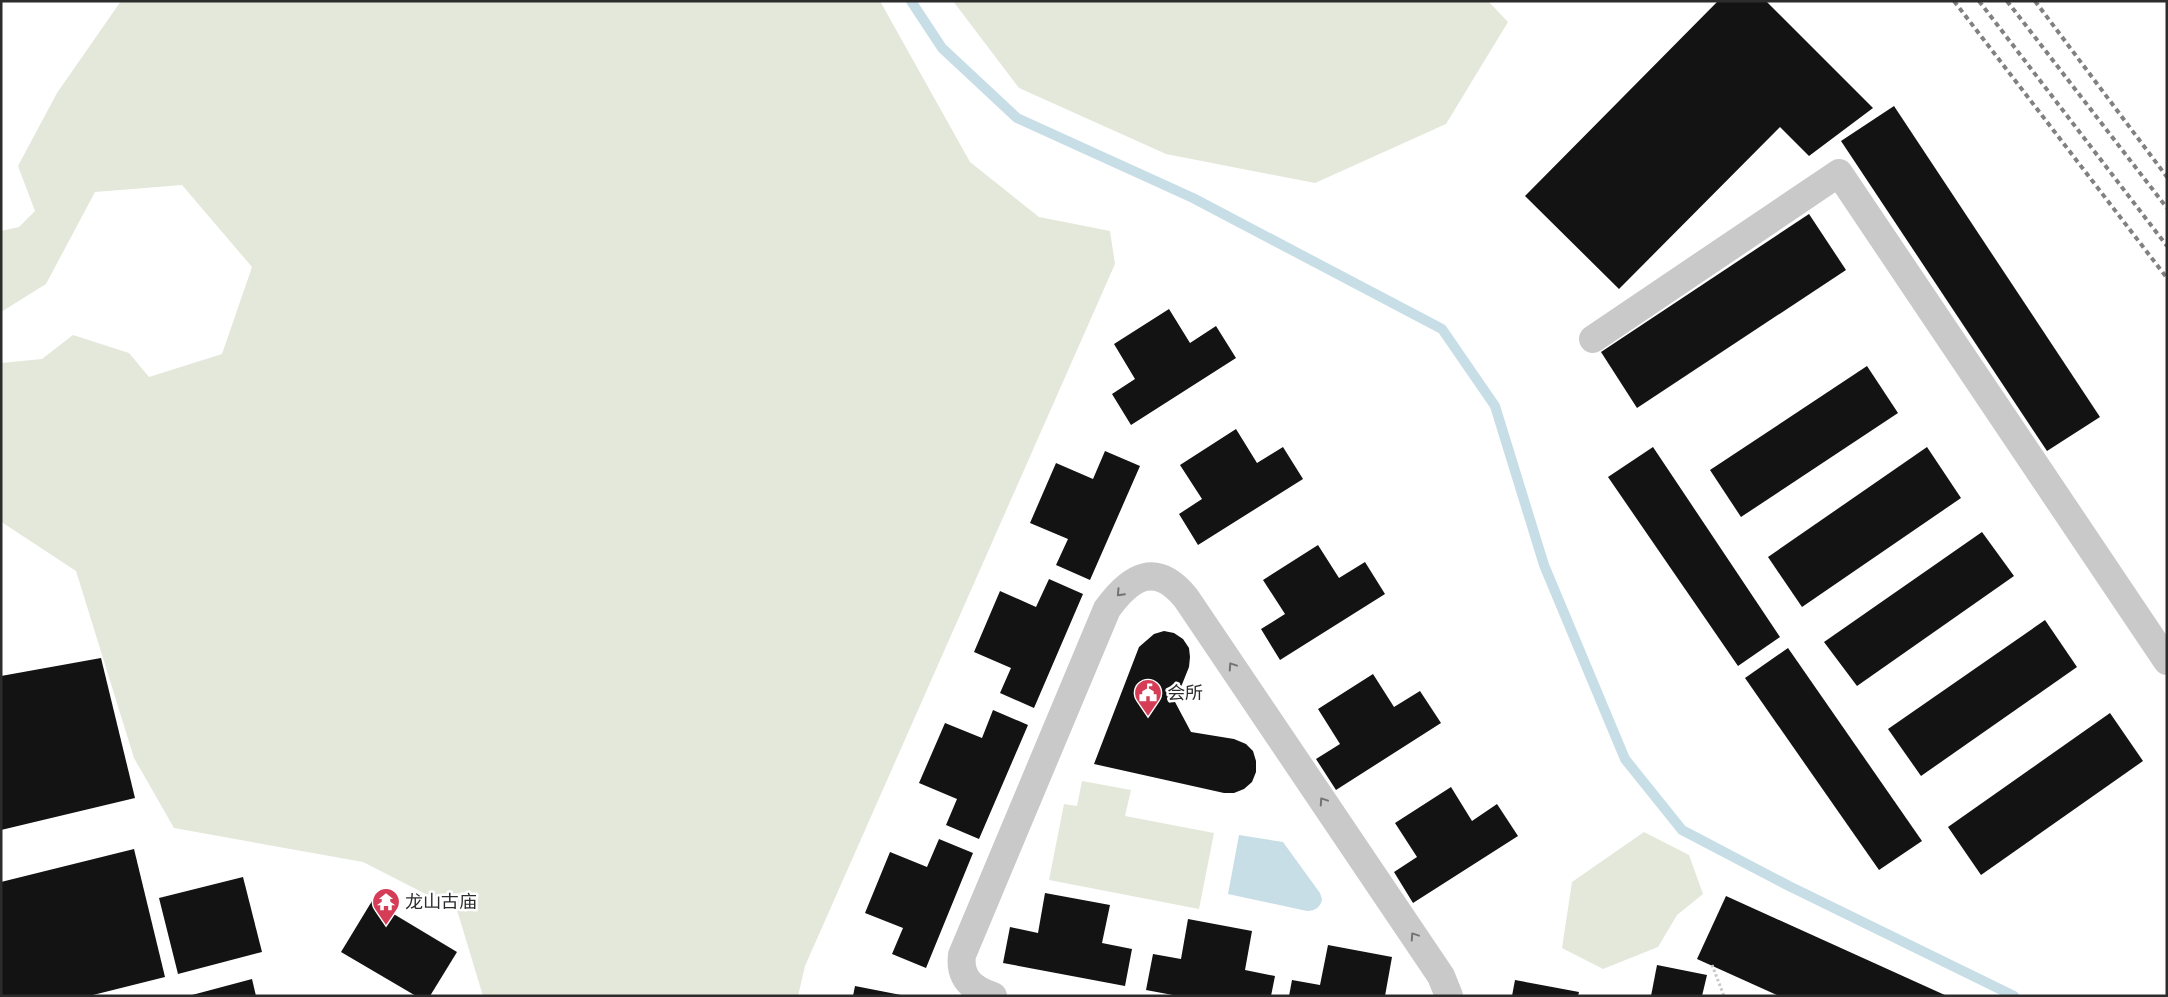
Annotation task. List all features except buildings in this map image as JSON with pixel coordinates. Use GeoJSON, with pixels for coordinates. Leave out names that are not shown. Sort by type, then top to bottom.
{"type":"FeatureCollection","features":[{"type":"Feature","properties":{"kind":"lane"},"geometry":{"type":"LineString","coordinates":[[1593,339],[1839,173],[2167,660]]}},
{"type":"Feature","properties":{"kind":"lane"},"geometry":{"type":"LineString","coordinates":[[993,996],[974,988],[967,982],[961,965],[962,955],[1107,609],[1129,584],[1143,576],[1155,576],[1177,587],[1186,598],[1441,976],[1449,996]]}},
{"type":"Feature","properties":{"kind":"path"},"geometry":{"type":"LineString","coordinates":[[1712,965],[1724,996]]}},
{"type":"Feature","properties":{"kind":"shaded area"},"geometry":{"type":"Polygon","coordinates":[[[121,1],[880,1],[970,162],[1039,217],[1110,231],[1115,264],[805,966],[798,996],[483,996],[457,910],[363,862],[174,828],[134,758],[76,571],[1,520],[1,363],[42,359],[73,335],[129,353],[149,377],[222,354],[252,267],[182,185],[95,192],[46,284],[1,312],[1,231],[19,227],[35,211],[18,166],[57,93],[121,1]]]}},
{"type":"Feature","properties":{"kind":"shaded area"},"geometry":{"type":"Polygon","coordinates":[[[953,1],[1488,1],[1508,22],[1446,124],[1315,183],[1166,154],[1019,88],[953,1]]]}},
{"type":"Feature","properties":{"kind":"shaded area"},"geometry":{"type":"Polygon","coordinates":[[[1082,781],[1131,790],[1125,816],[1214,833],[1199,909],[1049,880],[1064,804],[1077,806],[1082,781]]]}},
{"type":"Feature","properties":{"kind":"shaded area"},"geometry":{"type":"Polygon","coordinates":[[[1644,832],[1689,855],[1703,894],[1677,915],[1658,947],[1603,969],[1562,948],[1572,882],[1644,832]]]}},
{"type":"Feature","properties":{"kind":"water"},"geometry":{"type":"Polygon","coordinates":[[[1239,835],[1283,842],[1320,893],[1322,899],[1319,906],[1307,911],[1228,894],[1239,835]]]}},
{"type":"Feature","properties":{"kind":"waterway"},"geometry":{"type":"LineString","coordinates":[[911,1],[942,48],[1017,118],[1193,198],[1442,329],[1495,406],[1544,565],[1625,759],[1682,830],[1789,886],[2014,996]]}},
{"type":"Feature","properties":{"kind":"railway"},"geometry":{"type":"LineString","coordinates":[[1954,1],[2167,278]]}},
{"type":"Feature","properties":{"kind":"railway"},"geometry":{"type":"LineString","coordinates":[[1979,1],[2167,246]]}},
{"type":"Feature","properties":{"kind":"railway"},"geometry":{"type":"LineString","coordinates":[[2007,1],[2167,208]]}},
{"type":"Feature","properties":{"kind":"railway"},"geometry":{"type":"LineString","coordinates":[[2035,1],[2167,177]]}},
{"type":"Feature","properties":{"kind":"place","name":"会所"},"geometry":{"type":"Point","coordinates":[1148,717]}},
{"type":"Feature","properties":{"kind":"place","name":"龙山古庙"},"geometry":{"type":"Point","coordinates":[386,926]}}]}
